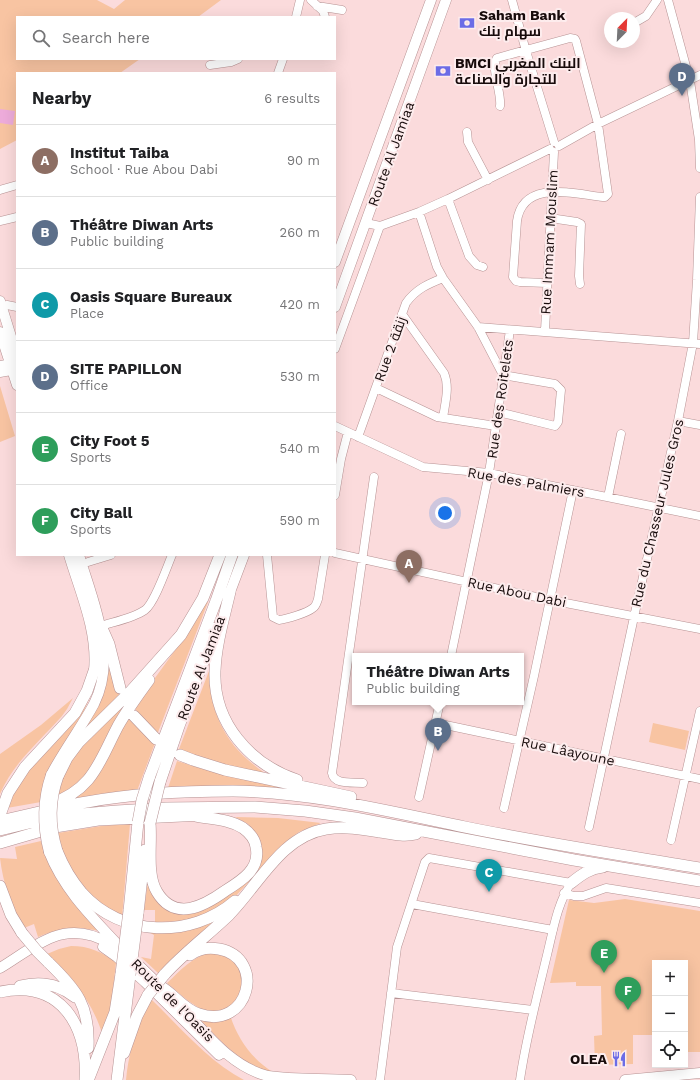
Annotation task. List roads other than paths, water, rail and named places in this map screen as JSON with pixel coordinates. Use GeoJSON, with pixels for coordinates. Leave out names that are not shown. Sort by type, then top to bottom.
{"type":"FeatureCollection","features":[{"type":"Feature","properties":{"kind":"highway"},"geometry":{"type":"LineString","coordinates":[[17,822],[34,809],[63,799],[77,791],[88,781],[100,763],[126,713],[181,635],[196,611],[209,585],[220,556]]}},
{"type":"Feature","properties":{"kind":"highway","name":"Route Al Jamiaa"},"geometry":{"type":"LineString","coordinates":[[134,912],[138,822],[142,800],[232,556]]}},
{"type":"Feature","properties":{"kind":"highway"},"geometry":{"type":"LineString","coordinates":[[230,592],[219,638],[215,671],[215,686],[225,719],[240,743],[259,761],[280,773],[326,791]]}},
{"type":"Feature","properties":{"kind":"highway","name":"Route Al Jamiaa"},"geometry":{"type":"LineString","coordinates":[[150,824],[160,782],[179,726],[230,592]]}},
{"type":"Feature","properties":{"kind":"highway"},"geometry":{"type":"LineString","coordinates":[[101,626],[108,644],[120,688]]}},
{"type":"Feature","properties":{"kind":"highway"},"geometry":{"type":"LineString","coordinates":[[168,652],[79,742],[55,776],[51,818],[53,851],[70,878],[82,893],[96,906],[119,920],[136,925],[154,928],[180,927],[197,923],[213,916],[234,902],[291,845],[304,836],[319,830],[350,828],[404,836],[422,832]]}},
{"type":"Feature","properties":{"kind":"highway"},"geometry":{"type":"LineString","coordinates":[[1,810],[12,785],[25,768],[75,713],[87,691],[94,671]]}},
{"type":"Feature","properties":{"kind":"highway"},"geometry":{"type":"LineString","coordinates":[[134,716],[156,739]]}},
{"type":"Feature","properties":{"kind":"highway"},"geometry":{"type":"LineString","coordinates":[[180,755],[219,768],[428,814],[526,833],[580,848]]}},
{"type":"Feature","properties":{"kind":"highway"},"geometry":{"type":"LineString","coordinates":[[0,830],[17,822],[88,802],[126,796],[175,792],[262,792],[318,798],[465,827],[700,868]]}},
{"type":"Feature","properties":{"kind":"highway"},"geometry":{"type":"LineString","coordinates":[[0,821],[17,822],[58,816],[117,811],[174,808],[255,807],[333,815],[574,860],[700,881]]}},
{"type":"Feature","properties":{"kind":"highway"},"geometry":{"type":"LineString","coordinates":[[0,844],[13,838],[55,827],[98,820],[246,812],[327,819],[422,832]]}},
{"type":"Feature","properties":{"kind":"highway"},"geometry":{"type":"LineString","coordinates":[[150,824],[151,869],[153,884],[156,891],[165,902],[171,905],[178,908],[193,909],[209,903],[241,880],[253,867],[257,855],[252,836],[242,828],[228,822],[194,815]]}},
{"type":"Feature","properties":{"kind":"highway"},"geometry":{"type":"LineString","coordinates":[[116,1080],[125,975],[134,912],[150,824]]}},
{"type":"Feature","properties":{"kind":"highway"},"geometry":{"type":"LineString","coordinates":[[571,883],[577,874],[578,868],[574,860]]}},
{"type":"Feature","properties":{"kind":"highway"},"geometry":{"type":"LineString","coordinates":[[571,883],[589,870],[610,866]]}},
{"type":"Feature","properties":{"kind":"highway"},"geometry":{"type":"LineString","coordinates":[[118,1064],[127,1046],[139,1010],[148,995],[165,976],[234,910],[261,876]]}},
{"type":"Feature","properties":{"kind":"highway"},"geometry":{"type":"LineString","coordinates":[[0,886],[11,915],[22,933],[36,951],[69,984],[82,1003],[88,1028],[85,1080]]}},
{"type":"Feature","properties":{"kind":"highway"},"geometry":{"type":"LineString","coordinates":[[210,948],[224,950],[236,957],[244,968],[247,982],[245,996],[237,1007],[230,1012],[221,1016],[206,1016],[189,1009],[170,992],[165,976],[201,950],[210,948]]}},
{"type":"Feature","properties":{"kind":"highway"},"geometry":{"type":"LineString","coordinates":[[89,1080],[115,1012],[125,975]]}},
{"type":"Feature","properties":{"kind":"highway"},"geometry":{"type":"LineString","coordinates":[[5,991],[31,984],[50,984],[66,990],[82,1003]]}},
{"type":"Feature","properties":{"kind":"highway"},"geometry":{"type":"LineString","coordinates":[[5,991],[24,990],[39,993],[58,1003],[68,1012],[81,1034],[86,1066]]}},
{"type":"Feature","properties":{"kind":"main road","name":"Route Al Jamiaa"},"geometry":{"type":"LineString","coordinates":[[336,259],[431,0]]}},
{"type":"Feature","properties":{"kind":"main road","name":"Route Al Jamiaa"},"geometry":{"type":"LineString","coordinates":[[336,304],[446,0]]}},
{"type":"Feature","properties":{"kind":"main road"},"geometry":{"type":"LineString","coordinates":[[4,303],[12,365],[16,382]]}},
{"type":"Feature","properties":{"kind":"main road"},"geometry":{"type":"LineString","coordinates":[[0,332],[12,365]]}},
{"type":"Feature","properties":{"kind":"main road"},"geometry":{"type":"LineString","coordinates":[[69,556],[92,632],[94,671]]}},
{"type":"Feature","properties":{"kind":"main road"},"geometry":{"type":"LineString","coordinates":[[55,776],[99,690],[104,666],[101,626],[79,556]]}},
{"type":"Feature","properties":{"kind":"main road","name":"Route Al Jamiaa"},"geometry":{"type":"LineString","coordinates":[[230,592],[244,556]]}},
{"type":"Feature","properties":{"kind":"main road"},"geometry":{"type":"LineString","coordinates":[[53,851],[57,871],[71,893],[130,957]]}},
{"type":"Feature","properties":{"kind":"main road","name":"Route de l'Oasis"},"geometry":{"type":"LineString","coordinates":[[0,968],[43,942],[60,935],[70,933],[95,936],[165,976],[230,1056],[250,1070],[269,1076],[286,1078],[351,1080]]}},
{"type":"Feature","properties":{"kind":"main road","name":"Route de l'Oasis"},"geometry":{"type":"LineString","coordinates":[[0,976],[40,950],[59,942],[77,940],[94,943],[117,957],[145,982],[222,1058],[242,1073],[259,1080]]}},
{"type":"Feature","properties":{"kind":"main road"},"geometry":{"type":"LineString","coordinates":[[626,1080],[700,1073]]}},
{"type":"Feature","properties":{"kind":"street"},"geometry":{"type":"LineString","coordinates":[[296,16],[300,0]]}},
{"type":"Feature","properties":{"kind":"street"},"geometry":{"type":"LineString","coordinates":[[512,0],[554,147]]}},
{"type":"Feature","properties":{"kind":"street"},"geometry":{"type":"LineString","coordinates":[[640,20],[646,16],[657,0]]}},
{"type":"Feature","properties":{"kind":"street"},"geometry":{"type":"LineString","coordinates":[[668,0],[690,80],[699,140],[700,168]]}},
{"type":"Feature","properties":{"kind":"street"},"geometry":{"type":"LineString","coordinates":[[314,3],[342,10]]}},
{"type":"Feature","properties":{"kind":"street"},"geometry":{"type":"LineString","coordinates":[[314,3],[323,11],[324,16]]}},
{"type":"Feature","properties":{"kind":"street"},"geometry":{"type":"LineString","coordinates":[[500,106],[501,100],[495,61],[497,58],[570,38],[576,41],[598,124],[608,191],[607,196],[603,198],[551,191],[538,194],[528,199],[521,206],[518,212],[513,274],[514,279],[516,281],[547,283]]}},
{"type":"Feature","properties":{"kind":"street"},"geometry":{"type":"LineString","coordinates":[[210,65],[236,60]]}},
{"type":"Feature","properties":{"kind":"street"},"geometry":{"type":"LineString","coordinates":[[278,72],[283,60]]}},
{"type":"Feature","properties":{"kind":"street"},"geometry":{"type":"LineString","coordinates":[[366,223],[380,226],[419,212],[488,180],[598,124],[700,75]]}},
{"type":"Feature","properties":{"kind":"street"},"geometry":{"type":"LineString","coordinates":[[467,132],[468,142],[488,180]]}},
{"type":"Feature","properties":{"kind":"street","name":"Rue Immam Mouslim"},"geometry":{"type":"LineString","coordinates":[[545,331],[554,147]]}},
{"type":"Feature","properties":{"kind":"street"},"geometry":{"type":"LineString","coordinates":[[0,190],[16,185]]}},
{"type":"Feature","properties":{"kind":"street","name":"Rue du Chasseur Jules Gros"},"geometry":{"type":"LineString","coordinates":[[589,826],[634,616],[696,343],[699,280],[700,197]]}},
{"type":"Feature","properties":{"kind":"street"},"geometry":{"type":"LineString","coordinates":[[448,199],[469,256],[477,265],[483,267]]}},
{"type":"Feature","properties":{"kind":"street"},"geometry":{"type":"LineString","coordinates":[[419,212],[433,256],[443,278],[478,327],[503,375],[550,382],[559,386],[561,390],[558,422],[555,426],[498,412]]}},
{"type":"Feature","properties":{"kind":"street"},"geometry":{"type":"LineString","coordinates":[[0,221],[16,217]]}},
{"type":"Feature","properties":{"kind":"street"},"geometry":{"type":"LineString","coordinates":[[550,218],[582,224],[579,276],[580,284]]}},
{"type":"Feature","properties":{"kind":"street"},"geometry":{"type":"LineString","coordinates":[[336,346],[380,226]]}},
{"type":"Feature","properties":{"kind":"street","name":"Rue 2 زنقة"},"geometry":{"type":"LineString","coordinates":[[358,437],[406,303],[420,288],[443,278]]}},
{"type":"Feature","properties":{"kind":"street"},"geometry":{"type":"LineString","coordinates":[[4,303],[16,307]]}},
{"type":"Feature","properties":{"kind":"street"},"geometry":{"type":"LineString","coordinates":[[402,314],[446,377],[447,385],[443,418]]}},
{"type":"Feature","properties":{"kind":"street"},"geometry":{"type":"LineString","coordinates":[[478,327],[696,343]]}},
{"type":"Feature","properties":{"kind":"street","name":"Rue des Roitelets"},"geometry":{"type":"LineString","coordinates":[[451,653],[489,473],[510,330]]}},
{"type":"Feature","properties":{"kind":"street"},"geometry":{"type":"LineString","coordinates":[[0,373],[12,365]]}},
{"type":"Feature","properties":{"kind":"street"},"geometry":{"type":"LineString","coordinates":[[376,388],[432,415],[496,426]]}},
{"type":"Feature","properties":{"kind":"street"},"geometry":{"type":"LineString","coordinates":[[678,421],[700,425]]}},
{"type":"Feature","properties":{"kind":"street","name":"Rue des Palmiers"},"geometry":{"type":"LineString","coordinates":[[336,426],[423,467],[489,473],[700,516]]}},
{"type":"Feature","properties":{"kind":"street"},"geometry":{"type":"LineString","coordinates":[[336,489],[341,459],[348,432]]}},
{"type":"Feature","properties":{"kind":"street"},"geometry":{"type":"LineString","coordinates":[[608,497],[621,434]]}},
{"type":"Feature","properties":{"kind":"street"},"geometry":{"type":"LineString","coordinates":[[363,783],[339,781],[334,779],[332,773],[374,477]]}},
{"type":"Feature","properties":{"kind":"street"},"geometry":{"type":"LineString","coordinates":[[504,808],[573,490]]}},
{"type":"Feature","properties":{"kind":"street","name":"Rue Abou Dabi"},"geometry":{"type":"LineString","coordinates":[[336,554],[467,581],[550,600],[700,629]]}},
{"type":"Feature","properties":{"kind":"street"},"geometry":{"type":"LineString","coordinates":[[88,562],[108,556]]}},
{"type":"Feature","properties":{"kind":"street"},"geometry":{"type":"LineString","coordinates":[[101,626],[138,614],[148,607],[172,556]]}},
{"type":"Feature","properties":{"kind":"street"},"geometry":{"type":"LineString","coordinates":[[268,556],[273,617],[279,620],[306,612],[316,605],[325,556]]}},
{"type":"Feature","properties":{"kind":"street"},"geometry":{"type":"LineString","coordinates":[[419,797],[439,705]]}},
{"type":"Feature","properties":{"kind":"street"},"geometry":{"type":"LineString","coordinates":[[671,840],[700,711]]}},
{"type":"Feature","properties":{"kind":"street","name":"Rue Lâayoune"},"geometry":{"type":"LineString","coordinates":[[436,723],[700,779]]}},
{"type":"Feature","properties":{"kind":"street"},"geometry":{"type":"LineString","coordinates":[[380,1080],[397,947],[425,862],[429,858],[571,883],[564,893],[553,930],[524,1047],[520,1080]]}},
{"type":"Feature","properties":{"kind":"street"},"geometry":{"type":"LineString","coordinates":[[564,893],[574,896],[583,896],[606,888],[700,903]]}},
{"type":"Feature","properties":{"kind":"street"},"geometry":{"type":"LineString","coordinates":[[412,904],[553,930]]}},
{"type":"Feature","properties":{"kind":"street"},"geometry":{"type":"LineString","coordinates":[[391,993],[533,1010]]}},
{"type":"Feature","properties":{"kind":"place","name":"Saham Bank سهام بنك"},"geometry":{"type":"Point","coordinates":[467,23]}},
{"type":"Feature","properties":{"kind":"place","name":"BMCI البنك المغربي للتجارة والصناعة"},"geometry":{"type":"Point","coordinates":[443,71]}},
{"type":"Feature","properties":{"kind":"place","name":"SITE PAPILLON"},"geometry":{"type":"Point","coordinates":[682,96]}},
{"type":"Feature","properties":{"kind":"place","name":"Institut Taiba"},"geometry":{"type":"Point","coordinates":[409,583]}},
{"type":"Feature","properties":{"kind":"place","name":"Théâtre Diwan Arts"},"geometry":{"type":"Point","coordinates":[438,751]}},
{"type":"Feature","properties":{"kind":"place","name":"Oasis Square Bureaux"},"geometry":{"type":"Point","coordinates":[489,892]}},
{"type":"Feature","properties":{"kind":"place","name":"City Foot 5"},"geometry":{"type":"Point","coordinates":[604,973]}},
{"type":"Feature","properties":{"kind":"place","name":"City Ball"},"geometry":{"type":"Point","coordinates":[628,1010]}},
{"type":"Feature","properties":{"kind":"place","name":"OLEA"},"geometry":{"type":"Point","coordinates":[619,1059]}}]}
